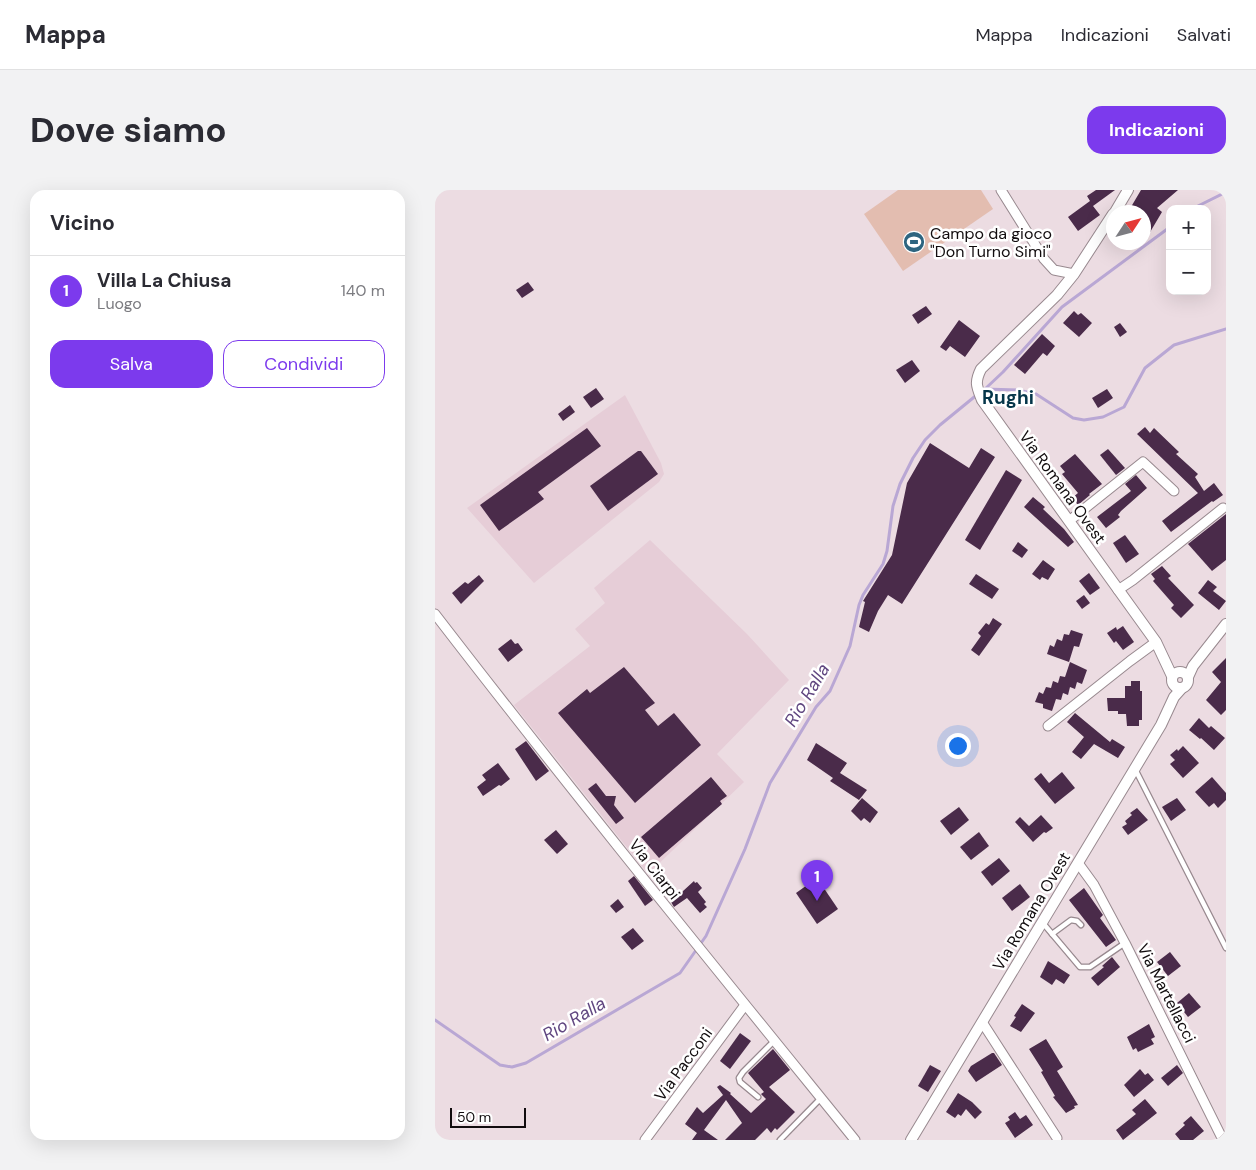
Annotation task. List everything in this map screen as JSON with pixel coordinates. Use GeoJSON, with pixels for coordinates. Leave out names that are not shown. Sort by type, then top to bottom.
{"type":"FeatureCollection","features":[{"type":"Feature","properties":{"kind":"street"},"geometry":{"type":"LineString","coordinates":[[1001,190],[1049,265],[1054,270],[1074,274]]}},
{"type":"Feature","properties":{"kind":"street","name":"Via Romana Ovest"},"geometry":{"type":"LineString","coordinates":[[1119,205],[1128,190]]}},
{"type":"Feature","properties":{"kind":"street","name":"Via Romana Ovest"},"geometry":{"type":"LineString","coordinates":[[911,1140],[1161,725],[1174,697],[1180,678],[1168,665],[1156,642],[983,400],[977,387],[976,378],[981,369],[1057,295],[1074,274],[1106,226]]}},
{"type":"Feature","properties":{"kind":"street"},"geometry":{"type":"LineString","coordinates":[[1069,521],[1143,462],[1174,491]]}},
{"type":"Feature","properties":{"kind":"street"},"geometry":{"type":"LineString","coordinates":[[1118,590],[1223,508]]}},
{"type":"Feature","properties":{"kind":"street","name":"Via Ciarpi"},"geometry":{"type":"LineString","coordinates":[[435,614],[537,746],[855,1140]]}},
{"type":"Feature","properties":{"kind":"street"},"geometry":{"type":"LineString","coordinates":[[1180,678],[1193,666],[1226,624]]}},
{"type":"Feature","properties":{"kind":"street"},"geometry":{"type":"LineString","coordinates":[[1048,726],[1156,642]]}},
{"type":"Feature","properties":{"kind":"street","name":"Via Martellacci"},"geometry":{"type":"LineString","coordinates":[[1078,863],[1094,885],[1125,943],[1223,1140]]}},
{"type":"Feature","properties":{"kind":"street","name":"Via Pacconi"},"geometry":{"type":"LineString","coordinates":[[645,1140],[745,1005]]}},
{"type":"Feature","properties":{"kind":"street"},"geometry":{"type":"LineString","coordinates":[[982,1022],[1057,1138]]}},
{"type":"Feature","properties":{"kind":"lane"},"geometry":{"type":"LineString","coordinates":[[1135,768],[1226,948]]}},
{"type":"Feature","properties":{"kind":"lane"},"geometry":{"type":"LineString","coordinates":[[1052,934],[1071,920],[1077,921],[1081,925]]}},
{"type":"Feature","properties":{"kind":"lane"},"geometry":{"type":"LineString","coordinates":[[1042,922],[1080,967],[1090,966],[1125,943]]}},
{"type":"Feature","properties":{"kind":"lane"},"geometry":{"type":"LineString","coordinates":[[757,1097],[740,1082],[739,1078],[774,1041]]}},
{"type":"Feature","properties":{"kind":"lane"},"geometry":{"type":"LineString","coordinates":[[779,1140],[821,1098]]}},
{"type":"Feature","properties":{"kind":"shaded area","name":"Campo da gioco \"Don Turno Simi\""},"geometry":{"type":"Polygon","coordinates":[[[898,190],[981,190],[993,209],[903,271],[864,214],[898,190]]]}},
{"type":"Feature","properties":{"kind":"shaded area"},"geometry":{"type":"Polygon","coordinates":[[[625,395],[661,463],[664,474],[659,482],[534,583],[467,508],[625,395]]]}},
{"type":"Feature","properties":{"kind":"shaded area"},"geometry":{"type":"Polygon","coordinates":[[[650,540],[747,634],[789,680],[717,754],[744,782],[648,874],[514,705],[590,646],[575,629],[605,603],[594,588],[650,540]]]}},
{"type":"Feature","properties":{"kind":"building"},"geometry":{"type":"Polygon","coordinates":[[[1096,190],[1115,190],[1093,206],[1100,215],[1078,231],[1068,217],[1090,201],[1087,196],[1096,190]]]}},
{"type":"Feature","properties":{"kind":"building"},"geometry":{"type":"Polygon","coordinates":[[[1141,190],[1178,190],[1157,208],[1162,212],[1151,231],[1151,205],[1132,205],[1141,190]]]}},
{"type":"Feature","properties":{"kind":"building"},"geometry":{"type":"Polygon","coordinates":[[[528,282],[534,290],[522,298],[516,290],[528,282]]]}},
{"type":"Feature","properties":{"kind":"building"},"geometry":{"type":"Polygon","coordinates":[[[926,306],[932,314],[918,324],[912,315],[926,306]]]}},
{"type":"Feature","properties":{"kind":"building"},"geometry":{"type":"Polygon","coordinates":[[[1074,311],[1078,315],[1081,313],[1092,323],[1079,337],[1063,323],[1074,311]]]}},
{"type":"Feature","properties":{"kind":"building"},"geometry":{"type":"Polygon","coordinates":[[[959,320],[980,336],[965,357],[950,346],[946,351],[940,347],[959,320]]]}},
{"type":"Feature","properties":{"kind":"building"},"geometry":{"type":"Polygon","coordinates":[[[1120,323],[1127,332],[1120,337],[1114,327],[1120,323]]]}},
{"type":"Feature","properties":{"kind":"building"},"geometry":{"type":"Polygon","coordinates":[[[1042,334],[1055,346],[1047,356],[1043,353],[1025,374],[1014,365],[1042,334]]]}},
{"type":"Feature","properties":{"kind":"building"},"geometry":{"type":"Polygon","coordinates":[[[912,360],[920,371],[905,383],[896,370],[912,360]]]}},
{"type":"Feature","properties":{"kind":"building"},"geometry":{"type":"Polygon","coordinates":[[[596,388],[604,399],[591,408],[583,397],[596,388]]]}},
{"type":"Feature","properties":{"kind":"building"},"geometry":{"type":"Polygon","coordinates":[[[1107,389],[1113,398],[1098,408],[1092,398],[1107,389]]]}},
{"type":"Feature","properties":{"kind":"building"},"geometry":{"type":"Polygon","coordinates":[[[570,405],[575,412],[563,421],[558,414],[570,405]]]}},
{"type":"Feature","properties":{"kind":"building"},"geometry":{"type":"Polygon","coordinates":[[[1145,427],[1150,433],[1154,428],[1179,452],[1176,454],[1198,474],[1195,477],[1204,491],[1214,483],[1223,495],[1171,532],[1162,521],[1198,493],[1137,434],[1145,427]]]}},
{"type":"Feature","properties":{"kind":"building"},"geometry":{"type":"Polygon","coordinates":[[[587,428],[601,446],[538,492],[544,499],[499,531],[480,505],[587,428]]]}},
{"type":"Feature","properties":{"kind":"building"},"geometry":{"type":"Polygon","coordinates":[[[930,443],[969,468],[981,448],[995,457],[902,604],[888,595],[878,611],[869,632],[859,627],[865,602],[863,601],[892,555],[907,483],[930,443]]]}},
{"type":"Feature","properties":{"kind":"building"},"geometry":{"type":"Polygon","coordinates":[[[1108,449],[1125,468],[1116,475],[1100,455],[1108,449]]]}},
{"type":"Feature","properties":{"kind":"building"},"geometry":{"type":"Polygon","coordinates":[[[638,451],[641,451],[658,474],[608,511],[590,486],[638,451]]]}},
{"type":"Feature","properties":{"kind":"building"},"geometry":{"type":"Polygon","coordinates":[[[1075,454],[1102,484],[1078,505],[1072,498],[1078,493],[1062,474],[1065,472],[1060,466],[1075,454]]]}},
{"type":"Feature","properties":{"kind":"building"},"geometry":{"type":"Polygon","coordinates":[[[1006,470],[1022,480],[980,550],[965,540],[1006,470]]]}},
{"type":"Feature","properties":{"kind":"building"},"geometry":{"type":"Polygon","coordinates":[[[1136,475],[1147,488],[1121,511],[1118,515],[1120,517],[1106,528],[1097,517],[1131,491],[1125,484],[1136,475]]]}},
{"type":"Feature","properties":{"kind":"building"},"geometry":{"type":"Polygon","coordinates":[[[1033,497],[1045,507],[1043,509],[1064,529],[1074,542],[1068,547],[1024,507],[1033,497]]]}},
{"type":"Feature","properties":{"kind":"building"},"geometry":{"type":"Polygon","coordinates":[[[1226,514],[1226,560],[1212,571],[1188,544],[1226,514]]]}},
{"type":"Feature","properties":{"kind":"building"},"geometry":{"type":"Polygon","coordinates":[[[1125,535],[1139,554],[1126,563],[1113,543],[1125,535]]]}},
{"type":"Feature","properties":{"kind":"building"},"geometry":{"type":"Polygon","coordinates":[[[1018,542],[1028,550],[1022,558],[1012,551],[1018,542]]]}},
{"type":"Feature","properties":{"kind":"building"},"geometry":{"type":"Polygon","coordinates":[[[1043,560],[1055,569],[1048,580],[1042,577],[1040,580],[1032,574],[1043,560]]]}},
{"type":"Feature","properties":{"kind":"building"},"geometry":{"type":"Polygon","coordinates":[[[1162,566],[1171,576],[1168,578],[1194,605],[1181,618],[1171,608],[1174,605],[1153,581],[1155,579],[1151,574],[1162,566]]]}},
{"type":"Feature","properties":{"kind":"building"},"geometry":{"type":"Polygon","coordinates":[[[1089,573],[1100,588],[1090,595],[1079,581],[1089,573]]]}},
{"type":"Feature","properties":{"kind":"building"},"geometry":{"type":"Polygon","coordinates":[[[976,574],[999,589],[992,599],[969,584],[976,574]]]}},
{"type":"Feature","properties":{"kind":"building"},"geometry":{"type":"Polygon","coordinates":[[[479,575],[484,581],[461,604],[452,593],[465,582],[468,584],[479,575]]]}},
{"type":"Feature","properties":{"kind":"building"},"geometry":{"type":"Polygon","coordinates":[[[1208,580],[1217,587],[1213,591],[1226,601],[1219,610],[1198,593],[1208,580]]]}},
{"type":"Feature","properties":{"kind":"building"},"geometry":{"type":"Polygon","coordinates":[[[1084,595],[1090,603],[1082,609],[1076,601],[1084,595]]]}},
{"type":"Feature","properties":{"kind":"building"},"geometry":{"type":"Polygon","coordinates":[[[993,618],[1002,624],[979,656],[971,650],[981,636],[978,633],[986,623],[989,625],[993,618]]]}},
{"type":"Feature","properties":{"kind":"building"},"geometry":{"type":"Polygon","coordinates":[[[1123,626],[1134,642],[1123,650],[1116,641],[1114,643],[1107,633],[1116,627],[1117,630],[1123,626]]]}},
{"type":"Feature","properties":{"kind":"building"},"geometry":{"type":"Polygon","coordinates":[[[1071,630],[1083,634],[1079,647],[1074,646],[1069,662],[1047,654],[1050,645],[1054,647],[1057,639],[1062,641],[1064,634],[1069,635],[1071,630]]]}},
{"type":"Feature","properties":{"kind":"building"},"geometry":{"type":"Polygon","coordinates":[[[511,639],[515,644],[518,643],[523,650],[508,662],[498,649],[511,639]]]}},
{"type":"Feature","properties":{"kind":"building"},"geometry":{"type":"Polygon","coordinates":[[[1226,658],[1226,710],[1221,715],[1206,700],[1221,682],[1212,672],[1226,658]]]}},
{"type":"Feature","properties":{"kind":"building"},"geometry":{"type":"Polygon","coordinates":[[[1070,662],[1087,670],[1082,684],[1077,682],[1075,689],[1070,687],[1068,695],[1063,693],[1061,700],[1056,699],[1052,711],[1043,708],[1043,704],[1035,702],[1039,692],[1043,694],[1046,687],[1051,688],[1053,681],[1058,683],[1060,676],[1065,677],[1070,662]]]}},
{"type":"Feature","properties":{"kind":"building"},"geometry":{"type":"Polygon","coordinates":[[[624,667],[655,703],[645,710],[658,726],[674,713],[701,745],[635,803],[558,713],[587,689],[590,693],[624,667]]]}},
{"type":"Feature","properties":{"kind":"building"},"geometry":{"type":"Polygon","coordinates":[[[1131,681],[1140,681],[1140,691],[1142,691],[1142,720],[1139,720],[1139,726],[1127,726],[1126,714],[1118,714],[1118,711],[1108,711],[1107,698],[1125,698],[1125,686],[1131,686],[1131,681]]]}},
{"type":"Feature","properties":{"kind":"building"},"geometry":{"type":"Polygon","coordinates":[[[1075,713],[1110,742],[1112,739],[1125,747],[1118,758],[1094,744],[1081,759],[1072,752],[1084,737],[1067,722],[1075,713]]]}},
{"type":"Feature","properties":{"kind":"building"},"geometry":{"type":"Polygon","coordinates":[[[1199,718],[1209,728],[1211,726],[1225,738],[1214,750],[1189,730],[1199,718]]]}},
{"type":"Feature","properties":{"kind":"building"},"geometry":{"type":"Polygon","coordinates":[[[526,741],[549,771],[536,781],[515,749],[526,741]]]}},
{"type":"Feature","properties":{"kind":"building"},"geometry":{"type":"Polygon","coordinates":[[[816,743],[847,763],[840,773],[867,790],[859,800],[830,781],[833,778],[807,760],[816,743]]]}},
{"type":"Feature","properties":{"kind":"building"},"geometry":{"type":"Polygon","coordinates":[[[1183,746],[1199,763],[1183,778],[1170,764],[1175,760],[1170,755],[1183,746]]]}},
{"type":"Feature","properties":{"kind":"building"},"geometry":{"type":"Polygon","coordinates":[[[498,763],[510,779],[483,796],[477,787],[486,780],[482,775],[498,763]]]}},
{"type":"Feature","properties":{"kind":"building"},"geometry":{"type":"Polygon","coordinates":[[[1062,772],[1075,788],[1055,804],[1034,779],[1041,773],[1049,783],[1062,772]]]}},
{"type":"Feature","properties":{"kind":"building"},"geometry":{"type":"Polygon","coordinates":[[[711,777],[727,796],[720,801],[722,804],[659,858],[641,837],[711,777]]]}},
{"type":"Feature","properties":{"kind":"building"},"geometry":{"type":"Polygon","coordinates":[[[1212,777],[1226,793],[1226,800],[1218,808],[1214,803],[1209,807],[1195,792],[1212,777]]]}},
{"type":"Feature","properties":{"kind":"building"},"geometry":{"type":"Polygon","coordinates":[[[596,783],[606,796],[616,796],[614,805],[624,818],[616,824],[588,789],[596,783]]]}},
{"type":"Feature","properties":{"kind":"building"},"geometry":{"type":"Polygon","coordinates":[[[862,798],[878,812],[870,823],[864,818],[861,821],[851,811],[862,798]]]}},
{"type":"Feature","properties":{"kind":"building"},"geometry":{"type":"Polygon","coordinates":[[[1177,798],[1186,810],[1171,821],[1162,807],[1177,798]]]}},
{"type":"Feature","properties":{"kind":"building"},"geometry":{"type":"Polygon","coordinates":[[[959,807],[969,820],[951,835],[940,821],[959,807]]]}},
{"type":"Feature","properties":{"kind":"building"},"geometry":{"type":"Polygon","coordinates":[[[1137,808],[1148,820],[1128,835],[1122,827],[1127,824],[1125,821],[1132,815],[1130,813],[1137,808]]]}},
{"type":"Feature","properties":{"kind":"building"},"geometry":{"type":"Polygon","coordinates":[[[1041,815],[1053,828],[1046,833],[1044,832],[1033,842],[1015,822],[1020,817],[1029,826],[1041,815]]]}},
{"type":"Feature","properties":{"kind":"building"},"geometry":{"type":"Polygon","coordinates":[[[556,830],[568,844],[557,854],[544,840],[556,830]]]}},
{"type":"Feature","properties":{"kind":"building"},"geometry":{"type":"Polygon","coordinates":[[[979,832],[989,846],[971,860],[960,847],[979,832]]]}},
{"type":"Feature","properties":{"kind":"building"},"geometry":{"type":"Polygon","coordinates":[[[999,858],[1010,871],[992,886],[981,872],[999,858]]]}},
{"type":"Feature","properties":{"kind":"building"},"geometry":{"type":"Polygon","coordinates":[[[634,876],[653,900],[645,906],[628,881],[634,876]]]}},
{"type":"Feature","properties":{"kind":"building"},"geometry":{"type":"Polygon","coordinates":[[[817,878],[838,909],[817,924],[796,893],[817,878]]]}},
{"type":"Feature","properties":{"kind":"building"},"geometry":{"type":"Polygon","coordinates":[[[694,881],[702,888],[698,892],[706,902],[704,904],[707,907],[700,913],[687,898],[674,907],[671,902],[694,881]]]}},
{"type":"Feature","properties":{"kind":"building"},"geometry":{"type":"Polygon","coordinates":[[[1020,884],[1030,897],[1012,911],[1002,898],[1020,884]]]}},
{"type":"Feature","properties":{"kind":"building"},"geometry":{"type":"Polygon","coordinates":[[[1084,888],[1103,915],[1100,918],[1116,940],[1106,947],[1069,900],[1084,888]]]}},
{"type":"Feature","properties":{"kind":"building"},"geometry":{"type":"Polygon","coordinates":[[[618,899],[624,907],[616,913],[610,906],[618,899]]]}},
{"type":"Feature","properties":{"kind":"building"},"geometry":{"type":"Polygon","coordinates":[[[633,928],[644,941],[632,950],[621,937],[633,928]]]}},
{"type":"Feature","properties":{"kind":"building"},"geometry":{"type":"Polygon","coordinates":[[[1170,952],[1181,966],[1168,976],[1157,962],[1170,952]]]}},
{"type":"Feature","properties":{"kind":"building"},"geometry":{"type":"Polygon","coordinates":[[[1112,957],[1120,967],[1098,986],[1091,978],[1112,957]]]}},
{"type":"Feature","properties":{"kind":"building"},"geometry":{"type":"Polygon","coordinates":[[[1048,961],[1070,975],[1064,984],[1056,979],[1052,985],[1040,977],[1048,961]]]}},
{"type":"Feature","properties":{"kind":"building"},"geometry":{"type":"Polygon","coordinates":[[[1189,993],[1201,1007],[1188,1017],[1177,1003],[1189,993]]]}},
{"type":"Feature","properties":{"kind":"building"},"geometry":{"type":"Polygon","coordinates":[[[1022,1004],[1035,1013],[1021,1032],[1010,1026],[1022,1004]]]}},
{"type":"Feature","properties":{"kind":"building"},"geometry":{"type":"Polygon","coordinates":[[[1149,1024],[1155,1037],[1151,1039],[1154,1044],[1138,1052],[1136,1048],[1133,1050],[1127,1037],[1149,1024]]]}},
{"type":"Feature","properties":{"kind":"building"},"geometry":{"type":"Polygon","coordinates":[[[740,1033],[751,1041],[730,1069],[720,1061],[740,1033]]]}},
{"type":"Feature","properties":{"kind":"building"},"geometry":{"type":"Polygon","coordinates":[[[1046,1039],[1063,1067],[1057,1071],[1078,1105],[1066,1113],[1053,1097],[1055,1096],[1041,1072],[1043,1071],[1029,1049],[1046,1039]]]}},
{"type":"Feature","properties":{"kind":"building"},"geometry":{"type":"Polygon","coordinates":[[[773,1049],[790,1070],[769,1087],[795,1112],[777,1130],[775,1128],[771,1133],[767,1128],[755,1140],[725,1140],[742,1123],[726,1100],[704,1130],[718,1140],[692,1140],[697,1133],[685,1124],[697,1107],[703,1113],[723,1095],[717,1087],[720,1085],[751,1113],[766,1099],[761,1094],[764,1092],[748,1073],[773,1049]]]}},
{"type":"Feature","properties":{"kind":"building"},"geometry":{"type":"Polygon","coordinates":[[[994,1053],[1002,1065],[976,1082],[968,1071],[971,1066],[994,1053]]]}},
{"type":"Feature","properties":{"kind":"building"},"geometry":{"type":"Polygon","coordinates":[[[930,1065],[941,1071],[928,1092],[918,1086],[930,1065]]]}},
{"type":"Feature","properties":{"kind":"building"},"geometry":{"type":"Polygon","coordinates":[[[1177,1065],[1183,1073],[1168,1086],[1161,1078],[1177,1065]]]}},
{"type":"Feature","properties":{"kind":"building"},"geometry":{"type":"Polygon","coordinates":[[[1140,1069],[1145,1075],[1148,1073],[1154,1080],[1134,1097],[1124,1085],[1140,1069]]]}},
{"type":"Feature","properties":{"kind":"building"},"geometry":{"type":"Polygon","coordinates":[[[958,1093],[972,1102],[982,1112],[975,1119],[966,1109],[961,1116],[958,1114],[955,1118],[946,1112],[958,1093]]]}},
{"type":"Feature","properties":{"kind":"building"},"geometry":{"type":"Polygon","coordinates":[[[1145,1099],[1157,1113],[1123,1140],[1116,1130],[1136,1114],[1132,1110],[1145,1099]]]}},
{"type":"Feature","properties":{"kind":"building"},"geometry":{"type":"Polygon","coordinates":[[[1015,1112],[1020,1119],[1026,1115],[1033,1125],[1015,1138],[1005,1123],[1010,1120],[1008,1117],[1015,1112]]]}},
{"type":"Feature","properties":{"kind":"building"},"geometry":{"type":"Polygon","coordinates":[[[1191,1116],[1204,1131],[1193,1140],[1180,1140],[1175,1134],[1191,1116]]]}},
{"type":"Feature","properties":{"kind":"waterway"},"geometry":{"type":"LineString","coordinates":[[1200,205],[1226,192]]}},
{"type":"Feature","properties":{"kind":"waterway"},"geometry":{"type":"LineString","coordinates":[[985,389],[1062,307],[1166,230]]}},
{"type":"Feature","properties":{"kind":"waterway","name":"Rio Ralla"},"geometry":{"type":"LineString","coordinates":[[435,1020],[500,1065],[512,1067],[526,1063],[680,973],[706,936],[745,849],[770,783],[816,707],[830,691],[850,646],[863,595],[883,564],[887,551],[893,506],[900,484],[913,458],[925,440],[940,425],[984,389],[1018,390],[1036,394],[1073,418],[1084,420],[1103,417],[1124,407],[1145,368],[1174,345],[1226,329]]}},
{"type":"Feature","properties":{"kind":"place","name":"Campo da gioco \"Don Turno Simi\""},"geometry":{"type":"Point","coordinates":[914,242]}},
{"type":"Feature","properties":{"kind":"place","name":"Villa La Chiusa"},"geometry":{"type":"Point","coordinates":[817,901]}},
{"type":"Feature","properties":{"kind":"district","name":"Rughi"},"geometry":{"type":"Point","coordinates":[1008,397]}}]}
